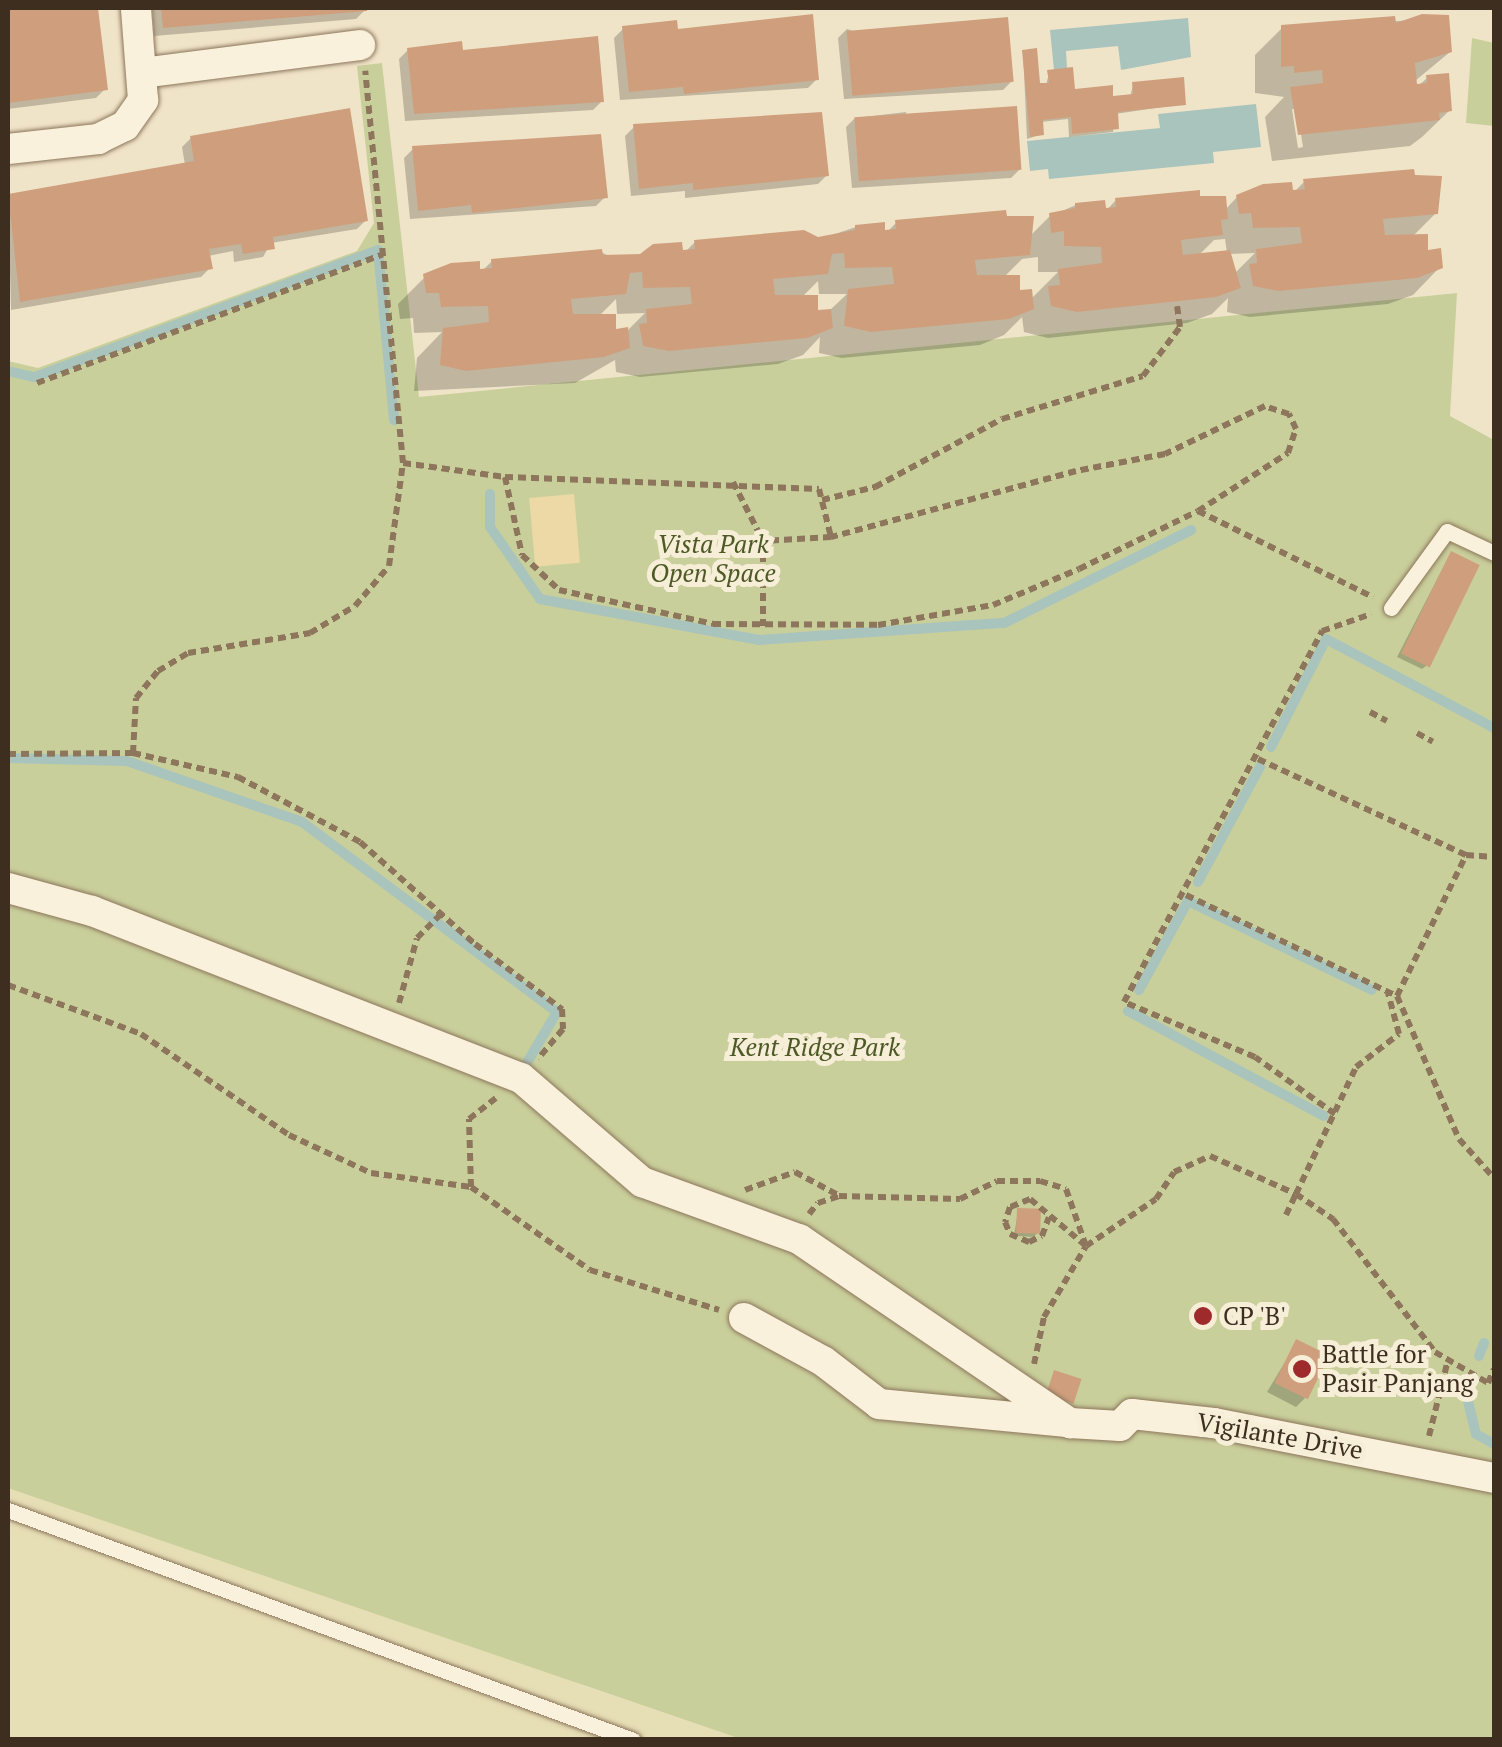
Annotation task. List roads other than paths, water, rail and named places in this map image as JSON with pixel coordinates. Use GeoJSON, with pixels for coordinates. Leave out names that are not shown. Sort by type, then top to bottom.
{"type":"FeatureCollection","features":[{"type":"Feature","properties":{"kind":"street"},"geometry":{"type":"LineString","coordinates":[[8,150],[98,139],[125,126],[143,100],[136,8]]}},
{"type":"Feature","properties":{"kind":"street"},"geometry":{"type":"LineString","coordinates":[[142,72],[360,45]]}},
{"type":"Feature","properties":{"kind":"street"},"geometry":{"type":"LineString","coordinates":[[8,888],[92,911],[392,1028],[528,1070],[642,1182],[799,1240],[1070,1423]]}},
{"type":"Feature","properties":{"kind":"street"},"geometry":{"type":"LineString","coordinates":[[744,1318],[823,1362],[879,1404],[1070,1423]]}},
{"type":"Feature","properties":{"kind":"street","name":"Vigilante Drive"},"geometry":{"type":"LineString","coordinates":[[1070,1423],[1120,1426],[1132,1414],[1422,1461],[1494,1478]]}},
{"type":"Feature","properties":{"kind":"lane"},"geometry":{"type":"LineString","coordinates":[[1391,608],[1448,531],[1494,553]]}},
{"type":"Feature","properties":{"kind":"lane"},"geometry":{"type":"LineString","coordinates":[[8,1510],[634,1740]]}},
{"type":"Feature","properties":{"kind":"water"},"geometry":{"type":"Polygon","coordinates":[[[1188,18],[1191,57],[1121,70],[1118,46],[1066,51],[1067,68],[1054,70],[1050,30],[1188,18]]]}},
{"type":"Feature","properties":{"kind":"water"},"geometry":{"type":"Polygon","coordinates":[[[1256,104],[1261,147],[1213,152],[1214,163],[1049,179],[1048,169],[1030,171],[1027,141],[1160,128],[1158,114],[1256,104]]]}},
{"type":"Feature","properties":{"kind":"waterway"},"geometry":{"type":"LineString","coordinates":[[8,371],[35,377],[378,250],[394,420]]}},
{"type":"Feature","properties":{"kind":"waterway"},"geometry":{"type":"LineString","coordinates":[[490,494],[490,527],[540,599],[759,640],[1004,623],[1191,530]]}},
{"type":"Feature","properties":{"kind":"waterway"},"geometry":{"type":"LineString","coordinates":[[1271,747],[1326,639],[1494,728]]}},
{"type":"Feature","properties":{"kind":"waterway"},"geometry":{"type":"LineString","coordinates":[[8,758],[127,761],[302,822],[557,1012],[522,1071]]}},
{"type":"Feature","properties":{"kind":"waterway"},"geometry":{"type":"LineString","coordinates":[[1198,882],[1260,767]]}},
{"type":"Feature","properties":{"kind":"waterway"},"geometry":{"type":"LineString","coordinates":[[1139,990],[1189,899]]}},
{"type":"Feature","properties":{"kind":"waterway"},"geometry":{"type":"LineString","coordinates":[[1188,901],[1372,990]]}},
{"type":"Feature","properties":{"kind":"waterway"},"geometry":{"type":"LineString","coordinates":[[1128,1011],[1324,1116]]}},
{"type":"Feature","properties":{"kind":"waterway"},"geometry":{"type":"LineString","coordinates":[[1479,1356],[1484,1343]]}},
{"type":"Feature","properties":{"kind":"waterway"},"geometry":{"type":"LineString","coordinates":[[1465,1389],[1476,1434],[1494,1444]]}},
{"type":"Feature","properties":{"kind":"place","name":"CP 'B'"},"geometry":{"type":"Point","coordinates":[1203,1316]}},
{"type":"Feature","properties":{"kind":"place","name":"Battle for Pasir Panjang"},"geometry":{"type":"Point","coordinates":[1302,1369]}},
{"type":"Feature","properties":{"kind":"park label","name":"Vista Park Open Space"},"geometry":{"type":"Point","coordinates":[713,560]}},
{"type":"Feature","properties":{"kind":"park label","name":"Kent Ridge Park"},"geometry":{"type":"Point","coordinates":[815,1047]}}]}
